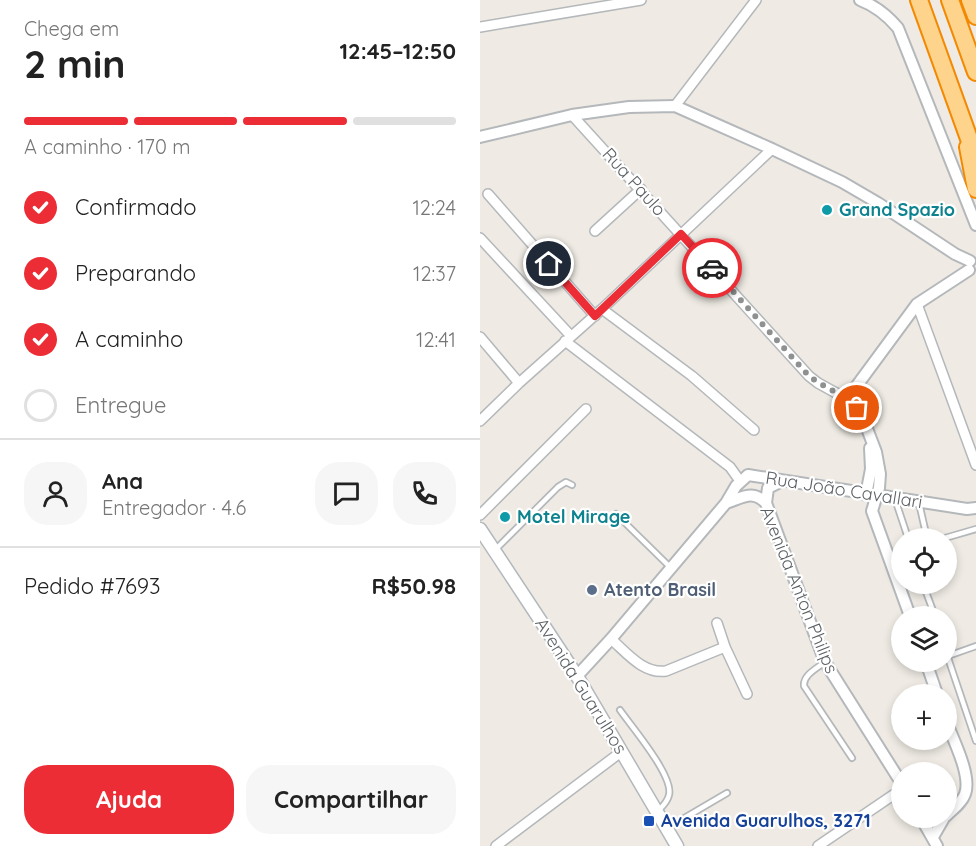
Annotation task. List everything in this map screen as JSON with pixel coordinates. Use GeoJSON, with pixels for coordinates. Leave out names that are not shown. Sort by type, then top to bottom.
{"type":"FeatureCollection","features":[{"type":"Feature","properties":{"kind":"highway"},"geometry":{"type":"LineString","coordinates":[[919,0],[976,158]]}},
{"type":"Feature","properties":{"kind":"highway"},"geometry":{"type":"LineString","coordinates":[[950,0],[976,72]]}},
{"type":"Feature","properties":{"kind":"highway"},"geometry":{"type":"LineString","coordinates":[[970,0],[976,16]]}},
{"type":"Feature","properties":{"kind":"highway"},"geometry":{"type":"LineString","coordinates":[[966,134],[976,189]]}},
{"type":"Feature","properties":{"kind":"main road","name":"Avenida Guarulhos"},"geometry":{"type":"LineString","coordinates":[[480,529],[577,676],[676,846]]}},
{"type":"Feature","properties":{"kind":"street"},"geometry":{"type":"LineString","coordinates":[[480,27],[641,0]]}},
{"type":"Feature","properties":{"kind":"street"},"geometry":{"type":"LineString","coordinates":[[860,0],[872,4],[888,16],[898,28],[976,225]]}},
{"type":"Feature","properties":{"kind":"street"},"geometry":{"type":"LineString","coordinates":[[675,106],[752,1]]}},
{"type":"Feature","properties":{"kind":"street"},"geometry":{"type":"LineString","coordinates":[[480,136],[572,115],[629,107],[675,106],[842,182],[955,254],[971,269],[917,304],[848,399],[863,418],[870,439],[872,512],[906,606]]}},
{"type":"Feature","properties":{"kind":"street","name":"Rua Paulo"},"geometry":{"type":"LineString","coordinates":[[572,115],[809,376],[848,399]]}},
{"type":"Feature","properties":{"kind":"street"},"geometry":{"type":"LineString","coordinates":[[480,421],[519,382],[598,312],[772,149]]}},
{"type":"Feature","properties":{"kind":"street"},"geometry":{"type":"LineString","coordinates":[[595,231],[641,189]]}},
{"type":"Feature","properties":{"kind":"street"},"geometry":{"type":"LineString","coordinates":[[488,194],[598,312],[692,376],[754,430]]}},
{"type":"Feature","properties":{"kind":"street"},"geometry":{"type":"LineString","coordinates":[[480,238],[568,339],[730,467],[740,481]]}},
{"type":"Feature","properties":{"kind":"street"},"geometry":{"type":"LineString","coordinates":[[917,304],[976,465]]}},
{"type":"Feature","properties":{"kind":"street"},"geometry":{"type":"LineString","coordinates":[[480,337],[519,382]]}},
{"type":"Feature","properties":{"kind":"street"},"geometry":{"type":"LineString","coordinates":[[480,515],[586,409]]}},
{"type":"Feature","properties":{"kind":"street","name":"Rua João Cavallari"},"geometry":{"type":"LineString","coordinates":[[577,676],[726,503],[740,481],[748,475],[780,482],[967,510],[976,508]]}},
{"type":"Feature","properties":{"kind":"street"},"geometry":{"type":"LineString","coordinates":[[750,495],[753,475]]}},
{"type":"Feature","properties":{"kind":"street"},"geometry":{"type":"LineString","coordinates":[[766,503],[768,488],[780,482]]}},
{"type":"Feature","properties":{"kind":"street","name":"Rua João Cavallari"},"geometry":{"type":"LineString","coordinates":[[726,503],[750,495]]}},
{"type":"Feature","properties":{"kind":"street","name":"Avenida Anton Philips"},"geometry":{"type":"LineString","coordinates":[[750,495],[758,496],[766,503],[825,662],[891,767]]}},
{"type":"Feature","properties":{"kind":"street"},"geometry":{"type":"LineString","coordinates":[[717,623],[725,647],[747,694]]}},
{"type":"Feature","properties":{"kind":"street"},"geometry":{"type":"LineString","coordinates":[[611,639],[645,668],[658,672],[666,671],[725,647]]}},
{"type":"Feature","properties":{"kind":"street"},"geometry":{"type":"LineString","coordinates":[[956,750],[967,785],[965,794],[957,806]]}},
{"type":"Feature","properties":{"kind":"street"},"geometry":{"type":"LineString","coordinates":[[496,846],[621,752]]}},
{"type":"Feature","properties":{"kind":"street"},"geometry":{"type":"LineString","coordinates":[[818,846],[891,796]]}},
{"type":"Feature","properties":{"kind":"street"},"geometry":{"type":"LineString","coordinates":[[927,828],[935,842]]}},
{"type":"Feature","properties":{"kind":"street"},"geometry":{"type":"LineString","coordinates":[[935,842],[941,828]]}},
{"type":"Feature","properties":{"kind":"lane"},"geometry":{"type":"LineString","coordinates":[[495,550],[558,487],[566,482],[572,484]]}},
{"type":"Feature","properties":{"kind":"lane"},"geometry":{"type":"LineString","coordinates":[[896,499],[905,528]]}},
{"type":"Feature","properties":{"kind":"lane"},"geometry":{"type":"LineString","coordinates":[[919,503],[925,528]]}},
{"type":"Feature","properties":{"kind":"lane"},"geometry":{"type":"LineString","coordinates":[[616,514],[671,568]]}},
{"type":"Feature","properties":{"kind":"lane"},"geometry":{"type":"LineString","coordinates":[[957,535],[976,529]]}},
{"type":"Feature","properties":{"kind":"lane"},"geometry":{"type":"LineString","coordinates":[[957,651],[976,646]]}},
{"type":"Feature","properties":{"kind":"lane"},"geometry":{"type":"LineString","coordinates":[[825,662],[807,675],[803,681],[804,686],[852,758]]}},
{"type":"Feature","properties":{"kind":"lane"},"geometry":{"type":"LineString","coordinates":[[953,672],[976,741]]}},
{"type":"Feature","properties":{"kind":"lane"},"geometry":{"type":"LineString","coordinates":[[620,710],[666,774],[670,787],[669,795],[657,812]]}},
{"type":"Feature","properties":{"kind":"lane"},"geometry":{"type":"LineString","coordinates":[[666,828],[727,793]]}},
{"type":"Feature","properties":{"kind":"way so far"},"geometry":{"type":"LineString","coordinates":[[712,268],[809,376],[848,399],[857,408]]}},
{"type":"Feature","properties":{"kind":"place","name":"Grand Spazio"},"geometry":{"type":"Point","coordinates":[827,210]}},
{"type":"Feature","properties":{"kind":"place","name":"Motel Mirage"},"geometry":{"type":"Point","coordinates":[505,517]}},
{"type":"Feature","properties":{"kind":"place","name":"Atento Brasil"},"geometry":{"type":"Point","coordinates":[592,590]}},
{"type":"Feature","properties":{"kind":"place","name":"Avenida Guarulhos, 3271"},"geometry":{"type":"Point","coordinates":[649,821]}},
{"type":"Feature","properties":{"kind":"route"},"geometry":{"type":"LineString","coordinates":[[549,264],[595,316],[681,234],[712,268]]}}]}
